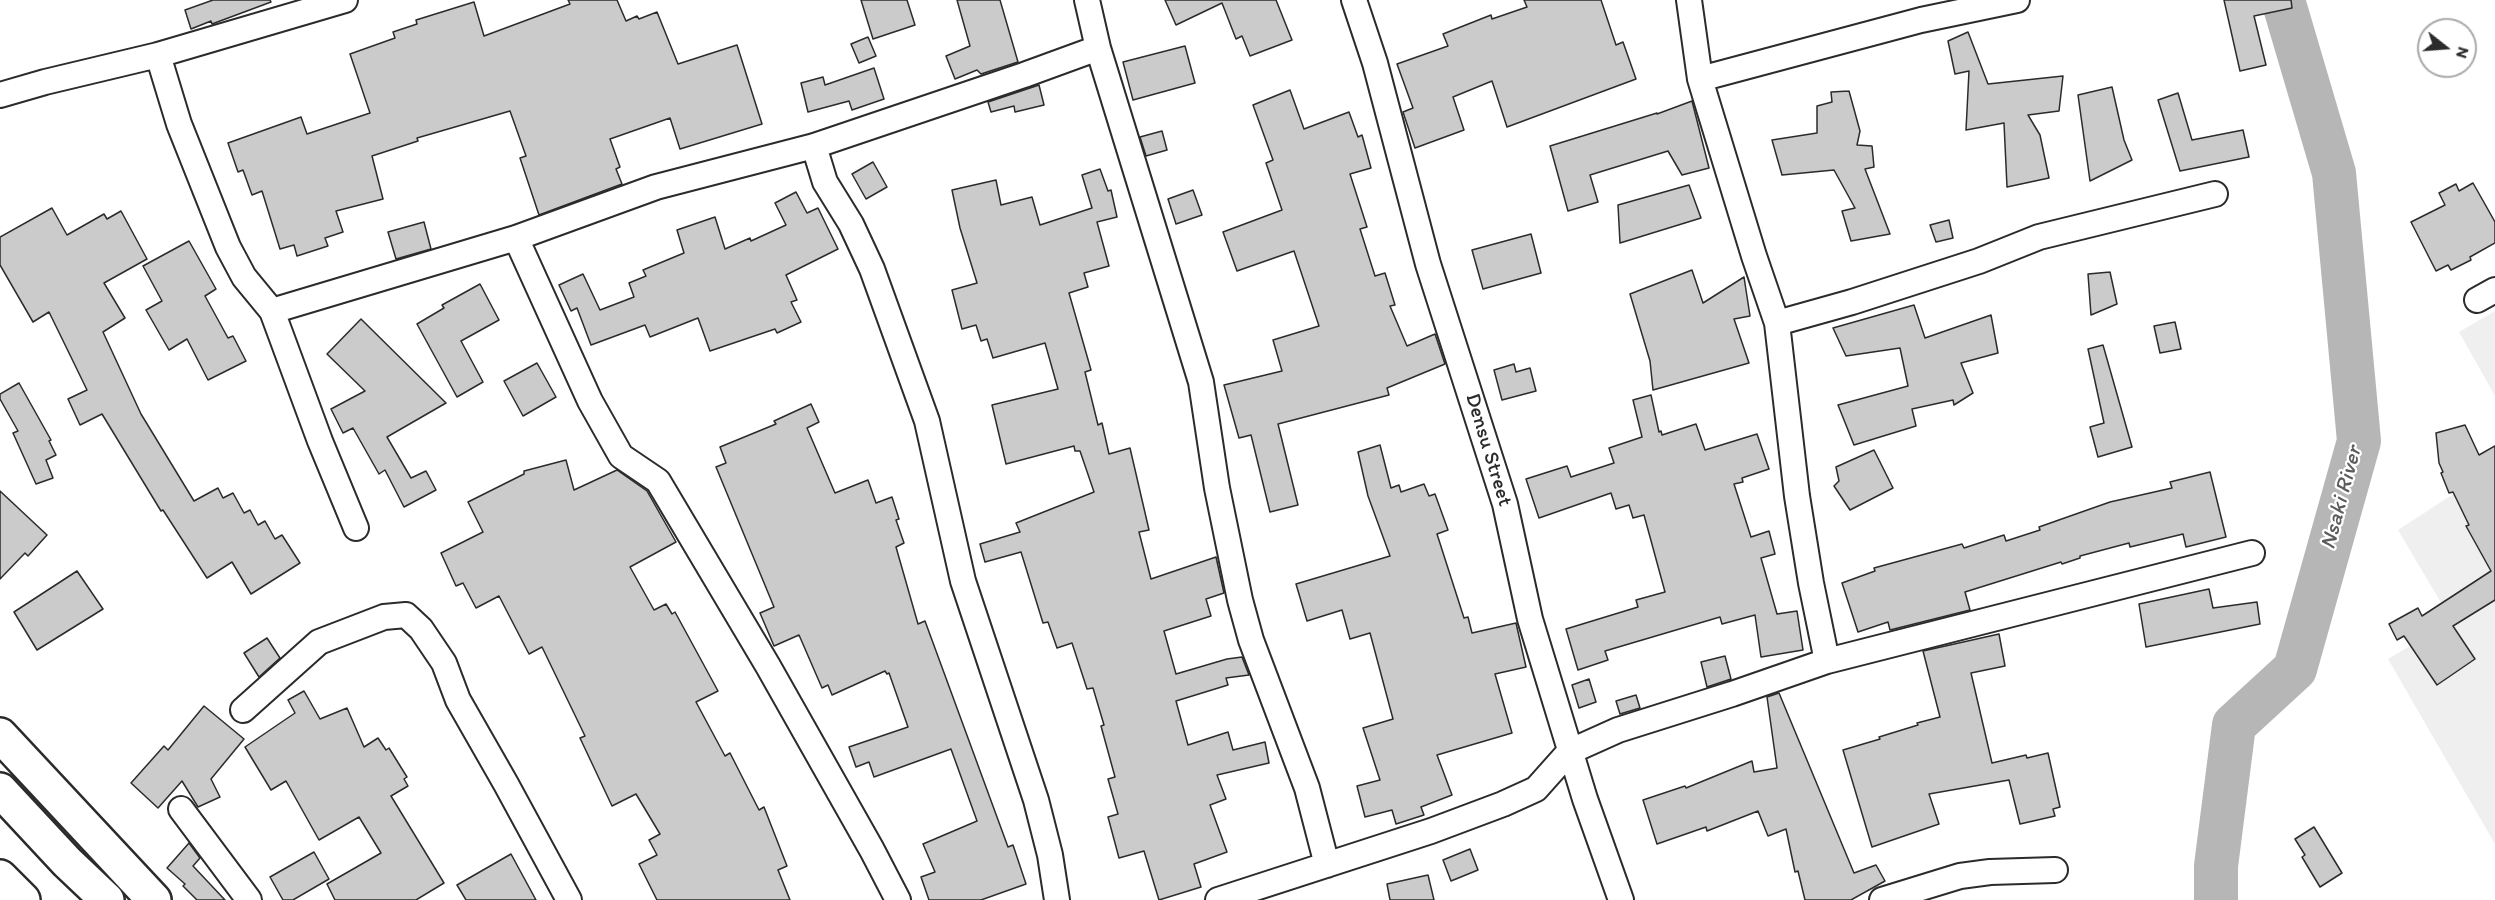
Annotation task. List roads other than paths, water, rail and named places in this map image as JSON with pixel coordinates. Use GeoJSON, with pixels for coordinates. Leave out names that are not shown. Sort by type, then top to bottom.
{"type":"FeatureCollection","features":[{"type":"Feature","properties":{"kind":"street"},"geometry":{"type":"LineString","coordinates":[[0,95],[158,55],[345,0]]}},
{"type":"Feature","properties":{"kind":"street"},"geometry":{"type":"LineString","coordinates":[[1088,0],[1098,48],[1201,381],[1216,489],[1251,640],[1307,788],[1327,865]]}},
{"type":"Feature","properties":{"kind":"street","name":"Densu Street"},"geometry":{"type":"LineString","coordinates":[[1354,0],[1378,73],[1428,264],[1505,504],[1530,619],[1569,752],[1621,900]]}},
{"type":"Feature","properties":{"kind":"street"},"geometry":{"type":"LineString","coordinates":[[1689,0],[1700,79],[1777,323],[1797,496],[1811,584],[1827,661]]}},
{"type":"Feature","properties":{"kind":"street"},"geometry":{"type":"LineString","coordinates":[[1700,79],[1921,20],[2017,0]]}},
{"type":"Feature","properties":{"kind":"street"},"geometry":{"type":"LineString","coordinates":[[272,311],[516,238],[656,187],[814,146],[1098,48]]}},
{"type":"Feature","properties":{"kind":"street"},"geometry":{"type":"LineString","coordinates":[[158,55],[179,124],[228,247],[244,277],[272,311],[320,441],[356,528]]}},
{"type":"Feature","properties":{"kind":"street"},"geometry":{"type":"LineString","coordinates":[[814,146],[825,182],[851,224],[872,269],[927,421],[963,581],[1036,800],[1050,855],[1057,900]]}},
{"type":"Feature","properties":{"kind":"street"},"geometry":{"type":"LineString","coordinates":[[1777,323],[1852,302],[1979,261],[2039,237],[2215,194]]}},
{"type":"Feature","properties":{"kind":"street"},"geometry":{"type":"LineString","coordinates":[[516,238],[590,401],[621,456],[658,482],[768,666],[898,900]]}},
{"type":"Feature","properties":{"kind":"street"},"geometry":{"type":"LineString","coordinates":[[1218,900],[1431,831],[1503,804],[1536,789],[1569,752],[1618,730],[1827,661],[2252,553]]}},
{"type":"Feature","properties":{"kind":"street"},"geometry":{"type":"LineString","coordinates":[[243,710],[319,642],[384,617],[406,615],[421,629],[444,663],[458,700],[569,900]]}},
{"type":"Feature","properties":{"kind":"street"},"geometry":{"type":"LineString","coordinates":[[0,735],[154,900]]}},
{"type":"Feature","properties":{"kind":"street"},"geometry":{"type":"LineString","coordinates":[[0,790],[106,900]]}},
{"type":"Feature","properties":{"kind":"street"},"geometry":{"type":"LineString","coordinates":[[181,809],[249,900]]}},
{"type":"Feature","properties":{"kind":"street"},"geometry":{"type":"LineString","coordinates":[[1882,900],[1959,876],[1990,872],[2055,870]]}},
{"type":"Feature","properties":{"kind":"street"},"geometry":{"type":"LineString","coordinates":[[0,877],[23,900]]}},
{"type":"Feature","properties":{"kind":"waterway","name":"Nsaki River"},"geometry":{"type":"LineString","coordinates":[[2216,900],[2216,866],[2234,725],[2295,669],[2359,441],[2334,173],[2283,0]]}}]}
